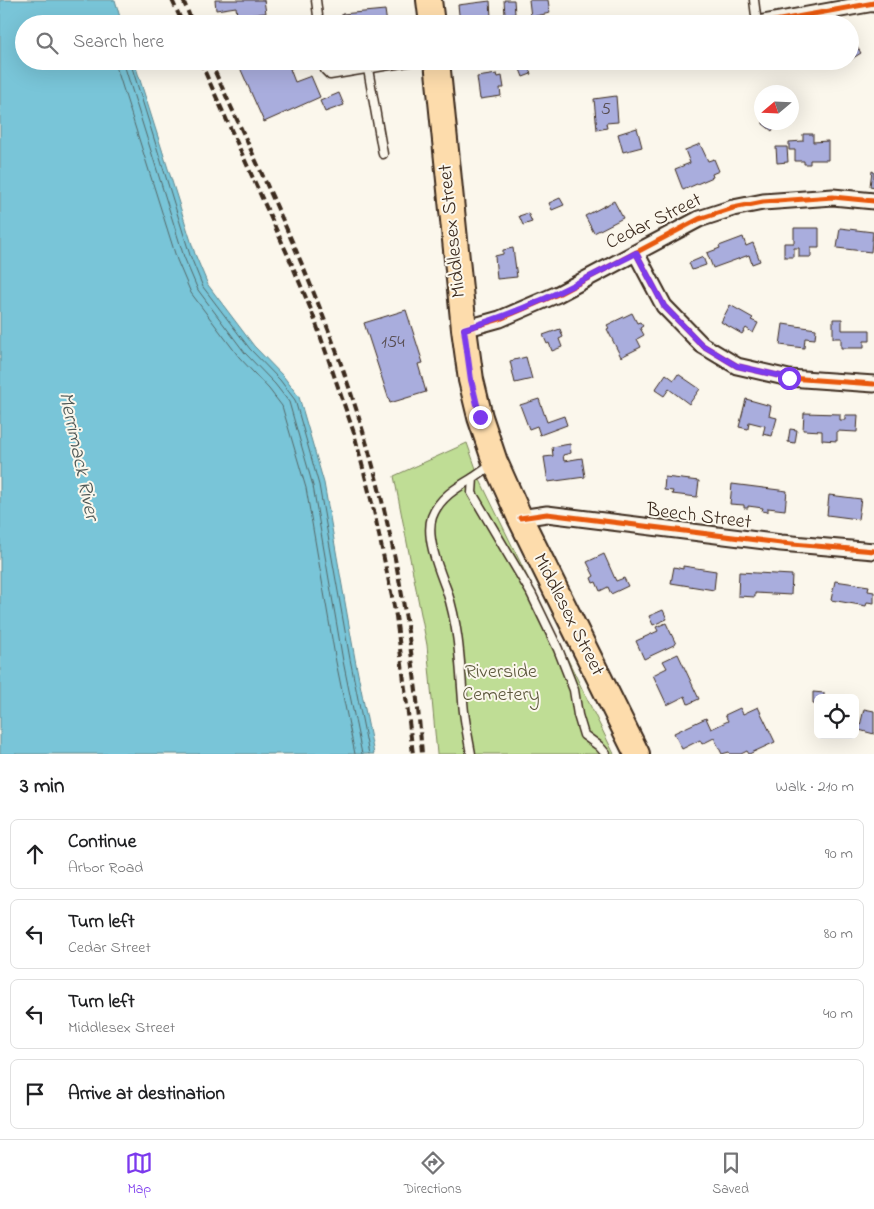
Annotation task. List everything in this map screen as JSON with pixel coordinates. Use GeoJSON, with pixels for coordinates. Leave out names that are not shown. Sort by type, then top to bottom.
{"type":"FeatureCollection","features":[{"type":"Feature","properties":{"kind":"main road"},"geometry":{"type":"LineString","coordinates":[[429,0],[431,15]]}},
{"type":"Feature","properties":{"kind":"main road","name":"Middlesex Street"},"geometry":{"type":"LineString","coordinates":[[437,70],[464,329],[471,380],[480,417],[495,462],[520,518],[637,754]]}},
{"type":"Feature","properties":{"kind":"street"},"geometry":{"type":"LineString","coordinates":[[803,15],[874,1]]}},
{"type":"Feature","properties":{"kind":"street","name":"Cedar Street"},"geometry":{"type":"LineString","coordinates":[[464,329],[500,319],[558,294],[699,219],[733,208],[763,202],[833,197],[874,202]]}},
{"type":"Feature","properties":{"kind":"street"},"geometry":{"type":"LineString","coordinates":[[636,253],[664,306],[702,345],[737,366],[789,378],[874,384]]}},
{"type":"Feature","properties":{"kind":"street","name":"Beech Street"},"geometry":{"type":"LineString","coordinates":[[520,518],[547,514],[780,543],[874,551]]}},
{"type":"Feature","properties":{"kind":"lane"},"geometry":{"type":"LineString","coordinates":[[316,0],[318,15]]}},
{"type":"Feature","properties":{"kind":"lane"},"geometry":{"type":"LineString","coordinates":[[754,0],[756,15]]}},
{"type":"Feature","properties":{"kind":"lane"},"geometry":{"type":"LineString","coordinates":[[325,70],[330,75],[362,70]]}},
{"type":"Feature","properties":{"kind":"lane"},"geometry":{"type":"LineString","coordinates":[[368,70],[383,154]]}},
{"type":"Feature","properties":{"kind":"lane"},"geometry":{"type":"LineString","coordinates":[[471,754],[463,703],[458,638],[447,592],[438,569],[431,532],[432,518],[450,492],[495,462]]}},
{"type":"Feature","properties":{"kind":"lane"},"geometry":{"type":"LineString","coordinates":[[472,478],[472,493],[531,594],[558,650],[574,690],[578,716],[584,735],[600,746],[606,754]]}},
{"type":"Feature","properties":{"kind":"green space","name":"Riverside Cemetery"},"geometry":{"type":"Polygon","coordinates":[[[467,443],[480,480],[614,754],[437,754],[427,645],[394,476],[467,443]]]}},
{"type":"Feature","properties":{"kind":"water","name":"Merrimack River"},"geometry":{"type":"Polygon","coordinates":[[[0,0],[115,0],[119,15],[15,15],[15,70],[137,70],[195,254],[208,285],[254,346],[284,377],[299,397],[324,483],[374,754],[0,754],[0,0]]]}},
{"type":"Feature","properties":{"kind":"building"},"geometry":{"type":"Polygon","coordinates":[[[215,0],[264,0],[266,13],[237,15],[236,7],[216,10],[215,0]]]}},
{"type":"Feature","properties":{"kind":"building"},"geometry":{"type":"Polygon","coordinates":[[[504,0],[514,0],[515,14],[505,15],[504,0]]]}},
{"type":"Feature","properties":{"kind":"building"},"geometry":{"type":"Polygon","coordinates":[[[529,0],[548,0],[550,13],[531,15],[529,0]]]}},
{"type":"Feature","properties":{"kind":"building"},"geometry":{"type":"Polygon","coordinates":[[[490,1],[491,15],[459,15],[458,5],[490,1]]]}},
{"type":"Feature","properties":{"kind":"building"},"geometry":{"type":"Polygon","coordinates":[[[385,10],[386,15],[342,15],[385,10]]]}},
{"type":"Feature","properties":{"kind":"building"},"geometry":{"type":"Polygon","coordinates":[[[241,70],[290,70],[295,82],[311,76],[320,97],[264,122],[241,70]]]}},
{"type":"Feature","properties":{"kind":"building"},"geometry":{"type":"Polygon","coordinates":[[[520,70],[529,70],[531,74],[523,77],[520,70]]]}},
{"type":"Feature","properties":{"kind":"building"},"geometry":{"type":"Polygon","coordinates":[[[497,74],[498,77],[502,76],[504,88],[500,88],[501,96],[480,99],[477,77],[497,74]]]}},
{"type":"Feature","properties":{"kind":"building"},"geometry":{"type":"Polygon","coordinates":[[[339,93],[344,105],[325,112],[320,101],[339,93]]]}},
{"type":"Feature","properties":{"kind":"building"},"geometry":{"type":"Polygon","coordinates":[[[616,96],[618,122],[606,123],[607,128],[597,130],[594,99],[616,96]]]}},
{"type":"Feature","properties":{"kind":"building"},"geometry":{"type":"Polygon","coordinates":[[[637,128],[642,147],[623,152],[618,134],[637,128]]]}},
{"type":"Feature","properties":{"kind":"building"},"geometry":{"type":"Polygon","coordinates":[[[803,134],[813,134],[813,142],[828,141],[828,160],[810,160],[810,164],[804,164],[804,161],[795,161],[795,150],[789,150],[789,142],[803,141],[803,134]]]}},
{"type":"Feature","properties":{"kind":"building"},"geometry":{"type":"Polygon","coordinates":[[[700,144],[708,161],[714,159],[719,171],[712,174],[713,177],[683,190],[675,169],[690,163],[685,150],[700,144]]]}},
{"type":"Feature","properties":{"kind":"building"},"geometry":{"type":"Polygon","coordinates":[[[776,147],[787,147],[788,162],[777,163],[776,147]]]}},
{"type":"Feature","properties":{"kind":"building"},"geometry":{"type":"Polygon","coordinates":[[[872,171],[874,172],[874,187],[870,186],[872,171]]]}},
{"type":"Feature","properties":{"kind":"building"},"geometry":{"type":"Polygon","coordinates":[[[560,198],[564,205],[552,210],[549,203],[560,198]]]}},
{"type":"Feature","properties":{"kind":"building"},"geometry":{"type":"Polygon","coordinates":[[[614,201],[623,218],[594,233],[585,216],[614,201]]]}},
{"type":"Feature","properties":{"kind":"building"},"geometry":{"type":"Polygon","coordinates":[[[528,213],[532,222],[523,225],[519,216],[528,213]]]}},
{"type":"Feature","properties":{"kind":"building"},"geometry":{"type":"Polygon","coordinates":[[[794,228],[819,228],[819,248],[811,248],[811,257],[799,257],[799,248],[794,248],[794,257],[784,257],[784,243],[794,243],[794,228]]]}},
{"type":"Feature","properties":{"kind":"building"},"geometry":{"type":"Polygon","coordinates":[[[840,228],[873,232],[871,252],[837,248],[840,228]]]}},
{"type":"Feature","properties":{"kind":"building"},"geometry":{"type":"Polygon","coordinates":[[[743,237],[746,246],[753,243],[760,261],[752,264],[749,255],[713,268],[707,253],[720,248],[719,246],[743,237]]]}},
{"type":"Feature","properties":{"kind":"building"},"geometry":{"type":"Polygon","coordinates":[[[513,248],[517,277],[497,279],[495,256],[503,254],[503,250],[513,248]]]}},
{"type":"Feature","properties":{"kind":"building"},"geometry":{"type":"Polygon","coordinates":[[[703,257],[706,265],[692,270],[689,263],[703,257]]]}},
{"type":"Feature","properties":{"kind":"building"},"geometry":{"type":"Polygon","coordinates":[[[730,305],[753,318],[751,320],[758,323],[753,333],[746,328],[742,334],[721,322],[730,305]]]}},
{"type":"Feature","properties":{"kind":"building"},"geometry":{"type":"Polygon","coordinates":[[[406,310],[423,363],[418,364],[426,392],[390,403],[364,323],[406,310]]]}},
{"type":"Feature","properties":{"kind":"building"},"geometry":{"type":"Polygon","coordinates":[[[632,313],[637,323],[640,322],[643,326],[640,328],[644,335],[637,339],[641,347],[621,357],[607,329],[609,328],[607,325],[632,313]]]}},
{"type":"Feature","properties":{"kind":"building"},"geometry":{"type":"Polygon","coordinates":[[[833,319],[842,319],[842,330],[870,330],[870,341],[864,341],[864,348],[841,348],[841,338],[833,338],[833,319]]]}},
{"type":"Feature","properties":{"kind":"building"},"geometry":{"type":"Polygon","coordinates":[[[783,324],[816,329],[815,339],[805,338],[804,348],[780,345],[783,324]]]}},
{"type":"Feature","properties":{"kind":"building"},"geometry":{"type":"Polygon","coordinates":[[[560,329],[563,337],[559,339],[562,347],[552,351],[543,335],[560,329]]]}},
{"type":"Feature","properties":{"kind":"building"},"geometry":{"type":"Polygon","coordinates":[[[526,357],[532,379],[515,383],[510,361],[526,357]]]}},
{"type":"Feature","properties":{"kind":"building"},"geometry":{"type":"Polygon","coordinates":[[[666,374],[674,380],[678,374],[700,389],[689,404],[669,389],[664,396],[655,390],[666,374]]]}},
{"type":"Feature","properties":{"kind":"building"},"geometry":{"type":"Polygon","coordinates":[[[539,399],[547,422],[564,416],[567,425],[540,435],[537,426],[529,429],[520,405],[539,399]]]}},
{"type":"Feature","properties":{"kind":"building"},"geometry":{"type":"Polygon","coordinates":[[[746,399],[771,406],[769,416],[777,418],[772,436],[763,434],[765,426],[749,422],[748,429],[739,427],[746,399]]]}},
{"type":"Feature","properties":{"kind":"building"},"geometry":{"type":"Polygon","coordinates":[[[804,413],[840,414],[840,420],[845,420],[845,415],[858,415],[857,432],[837,431],[837,441],[822,440],[822,431],[803,430],[804,413]]]}},
{"type":"Feature","properties":{"kind":"building"},"geometry":{"type":"Polygon","coordinates":[[[790,429],[797,430],[795,443],[788,442],[790,429]]]}},
{"type":"Feature","properties":{"kind":"building"},"geometry":{"type":"Polygon","coordinates":[[[570,444],[571,453],[563,455],[564,461],[582,458],[585,477],[548,482],[544,457],[553,456],[552,447],[570,444]]]}},
{"type":"Feature","properties":{"kind":"building"},"geometry":{"type":"Polygon","coordinates":[[[665,477],[699,481],[697,497],[672,494],[673,491],[664,490],[665,477]]]}},
{"type":"Feature","properties":{"kind":"building"},"geometry":{"type":"Polygon","coordinates":[[[732,484],[787,491],[785,510],[768,508],[768,512],[762,511],[763,508],[748,506],[748,508],[744,508],[744,505],[730,504],[732,484]]]}},
{"type":"Feature","properties":{"kind":"building"},"geometry":{"type":"Polygon","coordinates":[[[829,495],[861,499],[858,519],[827,515],[829,495]]]}},
{"type":"Feature","properties":{"kind":"building"},"geometry":{"type":"Polygon","coordinates":[[[604,554],[616,581],[624,578],[628,586],[611,594],[608,587],[600,591],[596,582],[593,583],[591,578],[594,576],[587,562],[604,554]]]}},
{"type":"Feature","properties":{"kind":"building"},"geometry":{"type":"Polygon","coordinates":[[[683,566],[716,571],[714,590],[671,583],[674,567],[683,569],[683,566]]]}},
{"type":"Feature","properties":{"kind":"building"},"geometry":{"type":"Polygon","coordinates":[[[739,572],[792,575],[791,595],[755,593],[755,597],[738,596],[739,572]]]}},
{"type":"Feature","properties":{"kind":"building"},"geometry":{"type":"Polygon","coordinates":[[[835,581],[869,586],[868,591],[874,592],[874,603],[867,602],[866,606],[831,600],[835,581]]]}},
{"type":"Feature","properties":{"kind":"building"},"geometry":{"type":"Polygon","coordinates":[[[663,610],[667,619],[653,625],[649,616],[663,610]]]}},
{"type":"Feature","properties":{"kind":"building"},"geometry":{"type":"Polygon","coordinates":[[[666,623],[676,644],[644,659],[636,641],[658,631],[656,627],[666,623]]]}},
{"type":"Feature","properties":{"kind":"building"},"geometry":{"type":"Polygon","coordinates":[[[678,654],[699,699],[688,704],[685,696],[667,705],[653,675],[667,668],[663,661],[678,654]]]}},
{"type":"Feature","properties":{"kind":"building"},"geometry":{"type":"Polygon","coordinates":[[[813,692],[824,693],[814,694],[813,704],[813,692]]]}},
{"type":"Feature","properties":{"kind":"building"},"geometry":{"type":"Polygon","coordinates":[[[758,707],[775,742],[749,754],[747,751],[741,754],[730,754],[729,752],[722,754],[714,738],[702,744],[700,740],[682,749],[674,733],[706,718],[711,729],[728,721],[725,715],[740,708],[743,714],[758,707]]]}},
{"type":"Feature","properties":{"kind":"building"},"geometry":{"type":"Polygon","coordinates":[[[864,709],[874,711],[874,734],[859,730],[864,709]]]}},
{"type":"Feature","properties":{"kind":"railway"},"geometry":{"type":"LineString","coordinates":[[172,0],[179,15]]}},
{"type":"Feature","properties":{"kind":"railway"},"geometry":{"type":"LineString","coordinates":[[183,0],[189,15]]}},
{"type":"Feature","properties":{"kind":"railway"},"geometry":{"type":"LineString","coordinates":[[204,70],[312,312],[354,433],[374,511],[396,616],[413,754]]}},
{"type":"Feature","properties":{"kind":"railway"},"geometry":{"type":"LineString","coordinates":[[214,70],[312,289],[328,328],[358,414],[372,461],[395,558],[411,655],[422,754]]}},
{"type":"Feature","properties":{"kind":"cycle path"},"geometry":{"type":"LineString","coordinates":[[808,15],[874,3]]}},
{"type":"Feature","properties":{"kind":"cycle path"},"geometry":{"type":"LineString","coordinates":[[464,329],[500,319],[558,294],[699,219],[733,208],[763,202],[833,197],[874,201]]}},
{"type":"Feature","properties":{"kind":"cycle path"},"geometry":{"type":"LineString","coordinates":[[636,253],[664,306],[702,345],[737,366],[789,378],[874,384]]}},
{"type":"Feature","properties":{"kind":"cycle path"},"geometry":{"type":"LineString","coordinates":[[520,518],[547,514],[781,543],[874,551]]}},
{"type":"Feature","properties":{"kind":"route"},"geometry":{"type":"LineString","coordinates":[[480,417],[471,380],[464,329],[500,319],[558,294],[636,253],[664,306],[702,345],[737,366],[789,378]]}}]}
